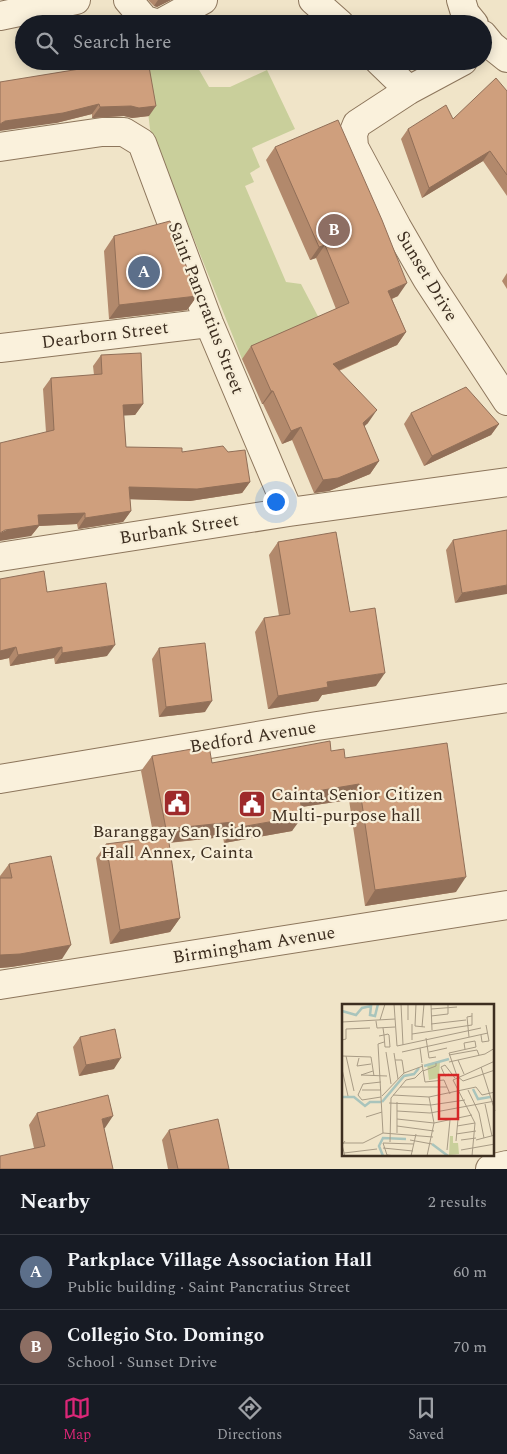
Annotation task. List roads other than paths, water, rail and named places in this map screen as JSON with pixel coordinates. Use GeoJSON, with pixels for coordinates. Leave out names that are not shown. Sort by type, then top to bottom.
{"type":"FeatureCollection","features":[{"type":"Feature","properties":{"kind":"street"},"geometry":{"type":"LineString","coordinates":[[0,16],[76,0]]}},
{"type":"Feature","properties":{"kind":"street"},"geometry":{"type":"LineString","coordinates":[[128,0],[141,15]]}},
{"type":"Feature","properties":{"kind":"street"},"geometry":{"type":"LineString","coordinates":[[176,15],[203,0]]}},
{"type":"Feature","properties":{"kind":"street"},"geometry":{"type":"LineString","coordinates":[[313,0],[330,15]]}},
{"type":"Feature","properties":{"kind":"street"},"geometry":{"type":"LineString","coordinates":[[461,0],[467,15]]}},
{"type":"Feature","properties":{"kind":"street"},"geometry":{"type":"LineString","coordinates":[[388,70],[409,90],[446,70]]}},
{"type":"Feature","properties":{"kind":"street","name":"Sunset Drive"},"geometry":{"type":"LineString","coordinates":[[409,90],[357,124],[353,134],[354,147],[426,279],[507,401]]}},
{"type":"Feature","properties":{"kind":"street","name":"Saint Pancratius Street"},"geometry":{"type":"LineString","coordinates":[[0,147],[102,132],[124,132],[142,143],[209,323],[289,512]]}},
{"type":"Feature","properties":{"kind":"street","name":"Dearborn Street"},"geometry":{"type":"LineString","coordinates":[[0,348],[209,323]]}},
{"type":"Feature","properties":{"kind":"street","name":"Burbank Street"},"geometry":{"type":"LineString","coordinates":[[0,557],[289,512],[507,482]]}},
{"type":"Feature","properties":{"kind":"street","name":"Bedford Avenue"},"geometry":{"type":"LineString","coordinates":[[0,779],[317,726],[507,698]]}},
{"type":"Feature","properties":{"kind":"street","name":"Birmingham Avenue"},"geometry":{"type":"LineString","coordinates":[[0,985],[507,905]]}},
{"type":"Feature","properties":{"kind":"street"},"geometry":{"type":"LineString","coordinates":[[490,1169],[507,1165]]}},
{"type":"Feature","properties":{"kind":"place","name":"Collegio Sto. Domingo"},"geometry":{"type":"Point","coordinates":[334,230]}},
{"type":"Feature","properties":{"kind":"place","name":"Parkplace Village Association Hall"},"geometry":{"type":"Point","coordinates":[144,272]}},
{"type":"Feature","properties":{"kind":"place","name":"Baranggay San Isidro Hall Annex, Cainta"},"geometry":{"type":"Point","coordinates":[177,803]}},
{"type":"Feature","properties":{"kind":"place","name":"Cainta Senior Citizen Multi-purpose hall"},"geometry":{"type":"Point","coordinates":[252,804]}}]}
